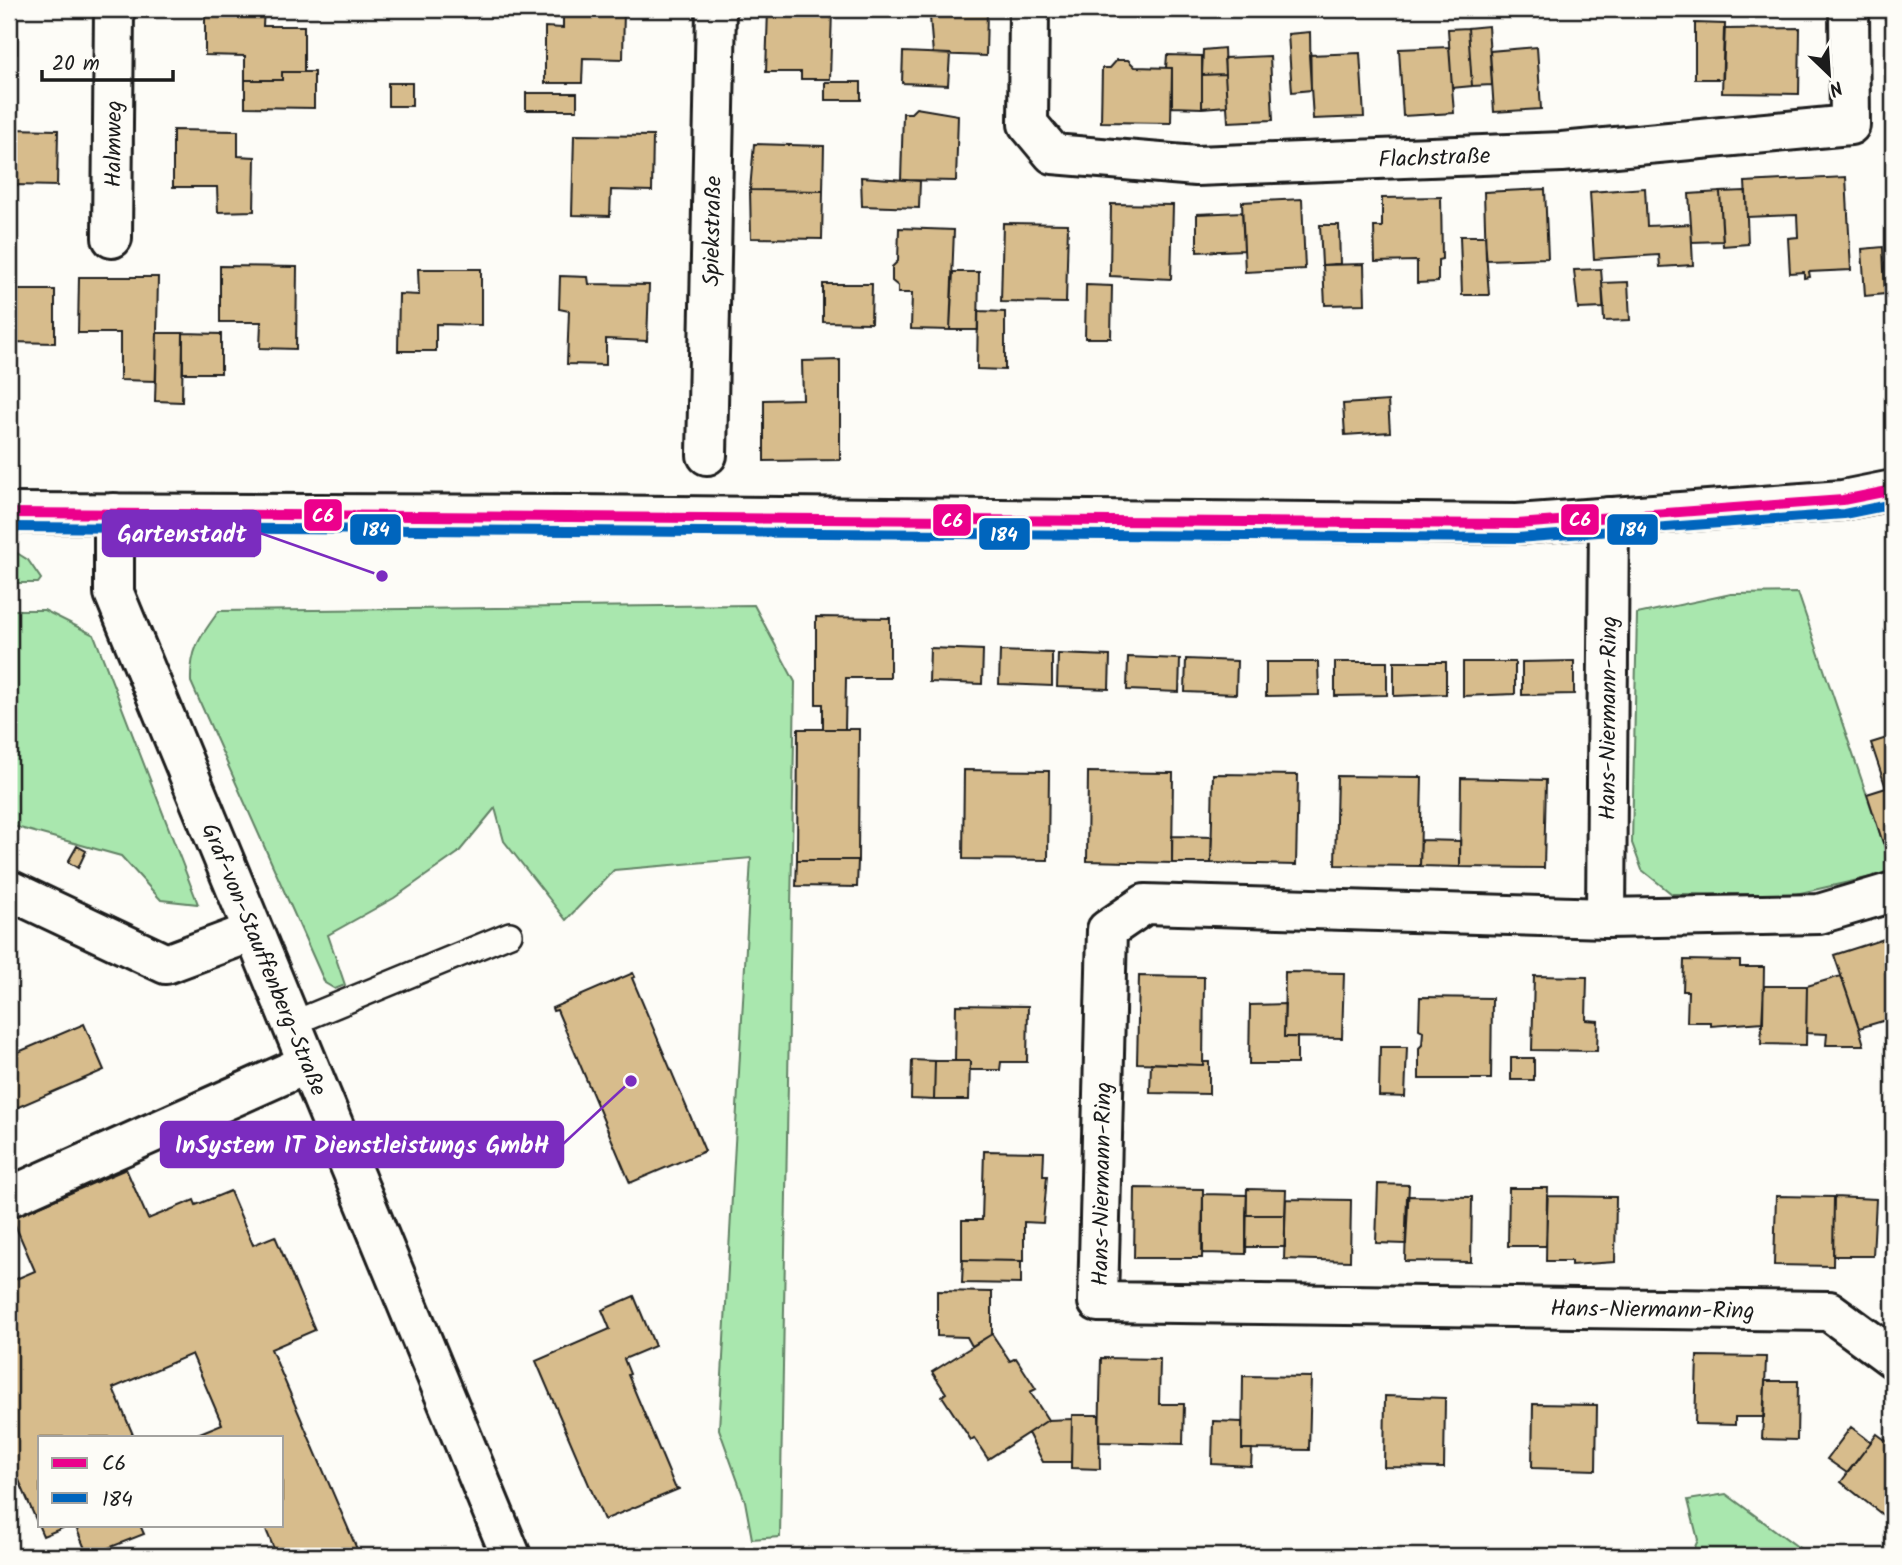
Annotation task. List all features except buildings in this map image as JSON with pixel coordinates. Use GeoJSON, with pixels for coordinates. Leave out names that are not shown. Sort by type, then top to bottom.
{"type":"FeatureCollection","features":[{"type":"Feature","properties":{"kind":"street","name":"Halmweg"},"geometry":{"type":"LineString","coordinates":[[112,238],[114,9]]}},
{"type":"Feature","properties":{"kind":"street","name":"Spiekstraße"},"geometry":{"type":"LineString","coordinates":[[707,455],[716,9]]}},
{"type":"Feature","properties":{"kind":"street","name":"Flachstraße"},"geometry":{"type":"LineString","coordinates":[[1028,9],[1028,124],[1053,154],[1196,166],[1562,152],[1850,125],[1849,9]]}},
{"type":"Feature","properties":{"kind":"street"},"geometry":{"type":"LineString","coordinates":[[9,513],[1503,524],[1843,500],[1893,490]]}},
{"type":"Feature","properties":{"kind":"street","name":"Graf-von-Stauffenberg-Straße"},"geometry":{"type":"LineString","coordinates":[[114,513],[114,593],[511,1556]]}},
{"type":"Feature","properties":{"kind":"street","name":"Hans-Niermann-Ring"},"geometry":{"type":"LineString","coordinates":[[1606,918],[1609,517]]}},
{"type":"Feature","properties":{"kind":"street"},"geometry":{"type":"LineString","coordinates":[[9,890],[166,964],[252,932]]}},
{"type":"Feature","properties":{"kind":"street","name":"Hans-Niermann-Ring"},"geometry":{"type":"LineString","coordinates":[[1893,892],[1819,914],[1606,918],[1145,904],[1107,930],[1098,1302],[1829,1311],[1893,1358]]}},
{"type":"Feature","properties":{"kind":"street"},"geometry":{"type":"LineString","coordinates":[[9,1197],[307,1064]]}},
{"type":"Feature","properties":{"kind":"lane"},"geometry":{"type":"LineString","coordinates":[[290,1024],[510,934]]}},
{"type":"Feature","properties":{"kind":"green space"},"geometry":{"type":"Polygon","coordinates":[[[9,548],[28,560],[41,579],[38,583],[9,583],[9,548]]]}},
{"type":"Feature","properties":{"kind":"green space"},"geometry":{"type":"Polygon","coordinates":[[[1798,593],[1893,872],[1796,894],[1672,894],[1642,870],[1632,843],[1637,614],[1731,594],[1798,593]]]}},
{"type":"Feature","properties":{"kind":"green space"},"geometry":{"type":"Polygon","coordinates":[[[754,605],[795,682],[780,1537],[752,1539],[745,1501],[719,1429],[751,858],[614,870],[566,920],[504,841],[495,808],[458,853],[394,898],[328,935],[345,985],[335,989],[325,983],[191,682],[191,671],[194,652],[206,628],[219,611],[754,605]]]}},
{"type":"Feature","properties":{"kind":"green space"},"geometry":{"type":"Polygon","coordinates":[[[9,610],[44,610],[94,635],[198,904],[161,900],[121,856],[9,825],[9,610]]]}},
{"type":"Feature","properties":{"kind":"green space"},"geometry":{"type":"Polygon","coordinates":[[[1726,1494],[1810,1556],[1691,1556],[1698,1540],[1688,1500],[1726,1494]]]}},
{"type":"Feature","properties":{"kind":"transit line","name":"C6"},"geometry":{"type":"LineString","coordinates":[[9,513],[1517,524],[1843,500],[1893,490]]}},
{"type":"Feature","properties":{"kind":"transit line","name":"184"},"geometry":{"type":"LineString","coordinates":[[9,527],[1517,538],[1844,514],[1893,504]]}},
{"type":"Feature","properties":{"kind":"place","name":"Gartenstadt"},"geometry":{"type":"Point","coordinates":[382,576]}},
{"type":"Feature","properties":{"kind":"place","name":"InSystem IT Dienstleistungs GmbH"},"geometry":{"type":"Point","coordinates":[631,1081]}}]}
